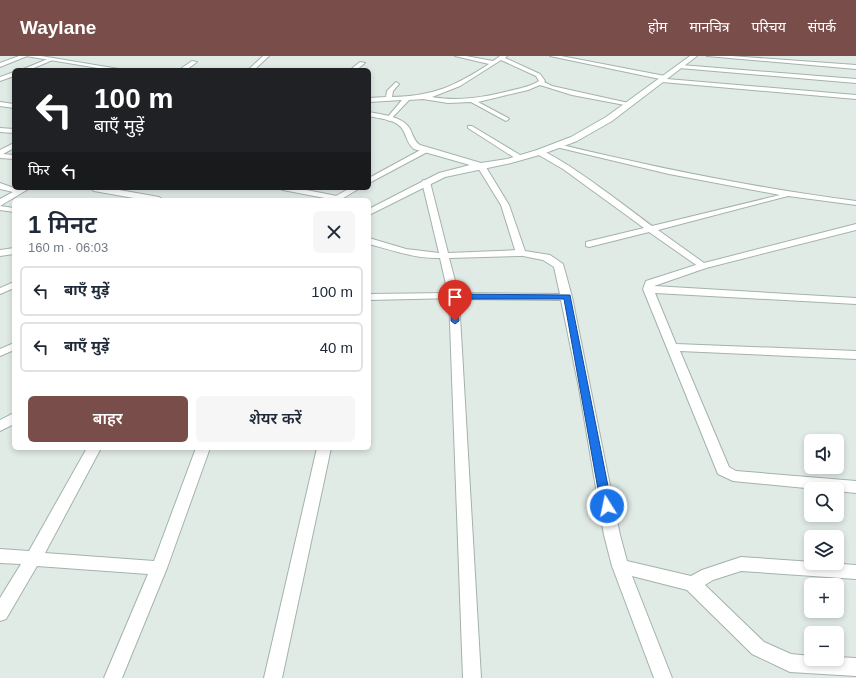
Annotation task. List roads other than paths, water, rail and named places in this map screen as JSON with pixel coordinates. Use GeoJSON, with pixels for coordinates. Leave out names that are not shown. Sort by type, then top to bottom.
{"type":"FeatureCollection","features":[{"type":"Feature","properties":{"kind":"street"},"geometry":{"type":"LineString","coordinates":[[29,56],[109,68]]}},
{"type":"Feature","properties":{"kind":"street"},"geometry":{"type":"LineString","coordinates":[[371,211],[426,182],[454,171],[521,158],[558,146],[609,119],[694,56]]}},
{"type":"Feature","properties":{"kind":"street"},"geometry":{"type":"LineString","coordinates":[[371,114],[402,124],[413,144],[427,150],[482,166],[505,205],[521,253],[544,256],[553,259],[559,266],[567,297],[612,535],[620,566],[663,678]]}},
{"type":"Feature","properties":{"kind":"street"},"geometry":{"type":"LineString","coordinates":[[371,180],[427,150]]}},
{"type":"Feature","properties":{"kind":"street"},"geometry":{"type":"LineString","coordinates":[[0,186],[12,188]]}},
{"type":"Feature","properties":{"kind":"street"},"geometry":{"type":"LineString","coordinates":[[0,203],[22,190]]}},
{"type":"Feature","properties":{"kind":"street"},"geometry":{"type":"LineString","coordinates":[[105,190],[148,198]]}},
{"type":"Feature","properties":{"kind":"street"},"geometry":{"type":"LineString","coordinates":[[337,198],[352,190]]}},
{"type":"Feature","properties":{"kind":"street"},"geometry":{"type":"LineString","coordinates":[[702,266],[650,283],[648,289],[723,470],[733,476],[856,487]]}},
{"type":"Feature","properties":{"kind":"street"},"geometry":{"type":"LineString","coordinates":[[648,289],[856,301]]}},
{"type":"Feature","properties":{"kind":"street"},"geometry":{"type":"LineString","coordinates":[[472,678],[454,296],[567,297]]}},
{"type":"Feature","properties":{"kind":"street"},"geometry":{"type":"LineString","coordinates":[[672,346],[856,355]]}},
{"type":"Feature","properties":{"kind":"street"},"geometry":{"type":"LineString","coordinates":[[0,426],[12,419]]}},
{"type":"Feature","properties":{"kind":"street"},"geometry":{"type":"LineString","coordinates":[[0,613],[33,559],[93,450]]}},
{"type":"Feature","properties":{"kind":"street"},"geometry":{"type":"LineString","coordinates":[[113,678],[159,568],[202,450]]}},
{"type":"Feature","properties":{"kind":"street"},"geometry":{"type":"LineString","coordinates":[[273,678],[324,450]]}},
{"type":"Feature","properties":{"kind":"street"},"geometry":{"type":"LineString","coordinates":[[0,556],[159,568]]}},
{"type":"Feature","properties":{"kind":"street"},"geometry":{"type":"LineString","coordinates":[[692,584],[708,575],[741,564],[856,572]]}},
{"type":"Feature","properties":{"kind":"street"},"geometry":{"type":"LineString","coordinates":[[620,566],[692,584],[758,648],[790,663],[856,667]]}},
{"type":"Feature","properties":{"kind":"lane"},"geometry":{"type":"LineString","coordinates":[[0,65],[24,56]]}},
{"type":"Feature","properties":{"kind":"lane"},"geometry":{"type":"LineString","coordinates":[[253,68],[266,56]]}},
{"type":"Feature","properties":{"kind":"lane"},"geometry":{"type":"LineString","coordinates":[[458,56],[494,63]]}},
{"type":"Feature","properties":{"kind":"lane"},"geometry":{"type":"LineString","coordinates":[[553,56],[570,58],[663,79],[810,85],[856,82]]}},
{"type":"Feature","properties":{"kind":"lane"},"geometry":{"type":"LineString","coordinates":[[710,56],[856,67]]}},
{"type":"Feature","properties":{"kind":"lane"},"geometry":{"type":"LineString","coordinates":[[371,100],[423,97],[452,88],[503,57],[538,75],[542,81],[540,83]]}},
{"type":"Feature","properties":{"kind":"lane"},"geometry":{"type":"LineString","coordinates":[[29,68],[52,59]]}},
{"type":"Feature","properties":{"kind":"lane"},"geometry":{"type":"LineString","coordinates":[[185,68],[194,62]]}},
{"type":"Feature","properties":{"kind":"lane"},"geometry":{"type":"LineString","coordinates":[[355,68],[362,62]]}},
{"type":"Feature","properties":{"kind":"lane"},"geometry":{"type":"LineString","coordinates":[[681,67],[810,85],[856,97]]}},
{"type":"Feature","properties":{"kind":"lane"},"geometry":{"type":"LineString","coordinates":[[0,79],[12,75]]}},
{"type":"Feature","properties":{"kind":"lane"},"geometry":{"type":"LineString","coordinates":[[0,79],[12,81]]}},
{"type":"Feature","properties":{"kind":"lane"},"geometry":{"type":"LineString","coordinates":[[423,97],[448,102],[474,102],[540,83],[564,92],[598,96],[630,104]]}},
{"type":"Feature","properties":{"kind":"lane"},"geometry":{"type":"LineString","coordinates":[[389,98],[390,91],[396,84]]}},
{"type":"Feature","properties":{"kind":"lane"},"geometry":{"type":"LineString","coordinates":[[389,119],[408,98]]}},
{"type":"Feature","properties":{"kind":"lane"},"geometry":{"type":"LineString","coordinates":[[474,102],[506,120]]}},
{"type":"Feature","properties":{"kind":"lane"},"geometry":{"type":"LineString","coordinates":[[0,104],[12,106]]}},
{"type":"Feature","properties":{"kind":"lane"},"geometry":{"type":"LineString","coordinates":[[470,127],[521,158]]}},
{"type":"Feature","properties":{"kind":"lane"},"geometry":{"type":"LineString","coordinates":[[0,130],[12,131]]}},
{"type":"Feature","properties":{"kind":"lane"},"geometry":{"type":"LineString","coordinates":[[0,155],[12,146]]}},
{"type":"Feature","properties":{"kind":"lane"},"geometry":{"type":"LineString","coordinates":[[558,146],[695,178],[790,195],[856,203]]}},
{"type":"Feature","properties":{"kind":"lane"},"geometry":{"type":"LineString","coordinates":[[540,152],[566,167],[702,266],[856,226]]}},
{"type":"Feature","properties":{"kind":"lane"},"geometry":{"type":"LineString","coordinates":[[0,155],[12,157]]}},
{"type":"Feature","properties":{"kind":"lane"},"geometry":{"type":"LineString","coordinates":[[371,297],[454,296],[426,182]]}},
{"type":"Feature","properties":{"kind":"lane"},"geometry":{"type":"LineString","coordinates":[[292,190],[330,198]]}},
{"type":"Feature","properties":{"kind":"lane"},"geometry":{"type":"LineString","coordinates":[[589,244],[790,195]]}},
{"type":"Feature","properties":{"kind":"lane"},"geometry":{"type":"LineString","coordinates":[[0,208],[12,210]]}},
{"type":"Feature","properties":{"kind":"lane"},"geometry":{"type":"LineString","coordinates":[[371,242],[405,251],[431,256],[521,253]]}},
{"type":"Feature","properties":{"kind":"lane"},"geometry":{"type":"LineString","coordinates":[[0,253],[12,251]]}},
{"type":"Feature","properties":{"kind":"lane"},"geometry":{"type":"LineString","coordinates":[[0,291],[12,285]]}},
{"type":"Feature","properties":{"kind":"lane"},"geometry":{"type":"LineString","coordinates":[[0,353],[12,347]]}}]}
